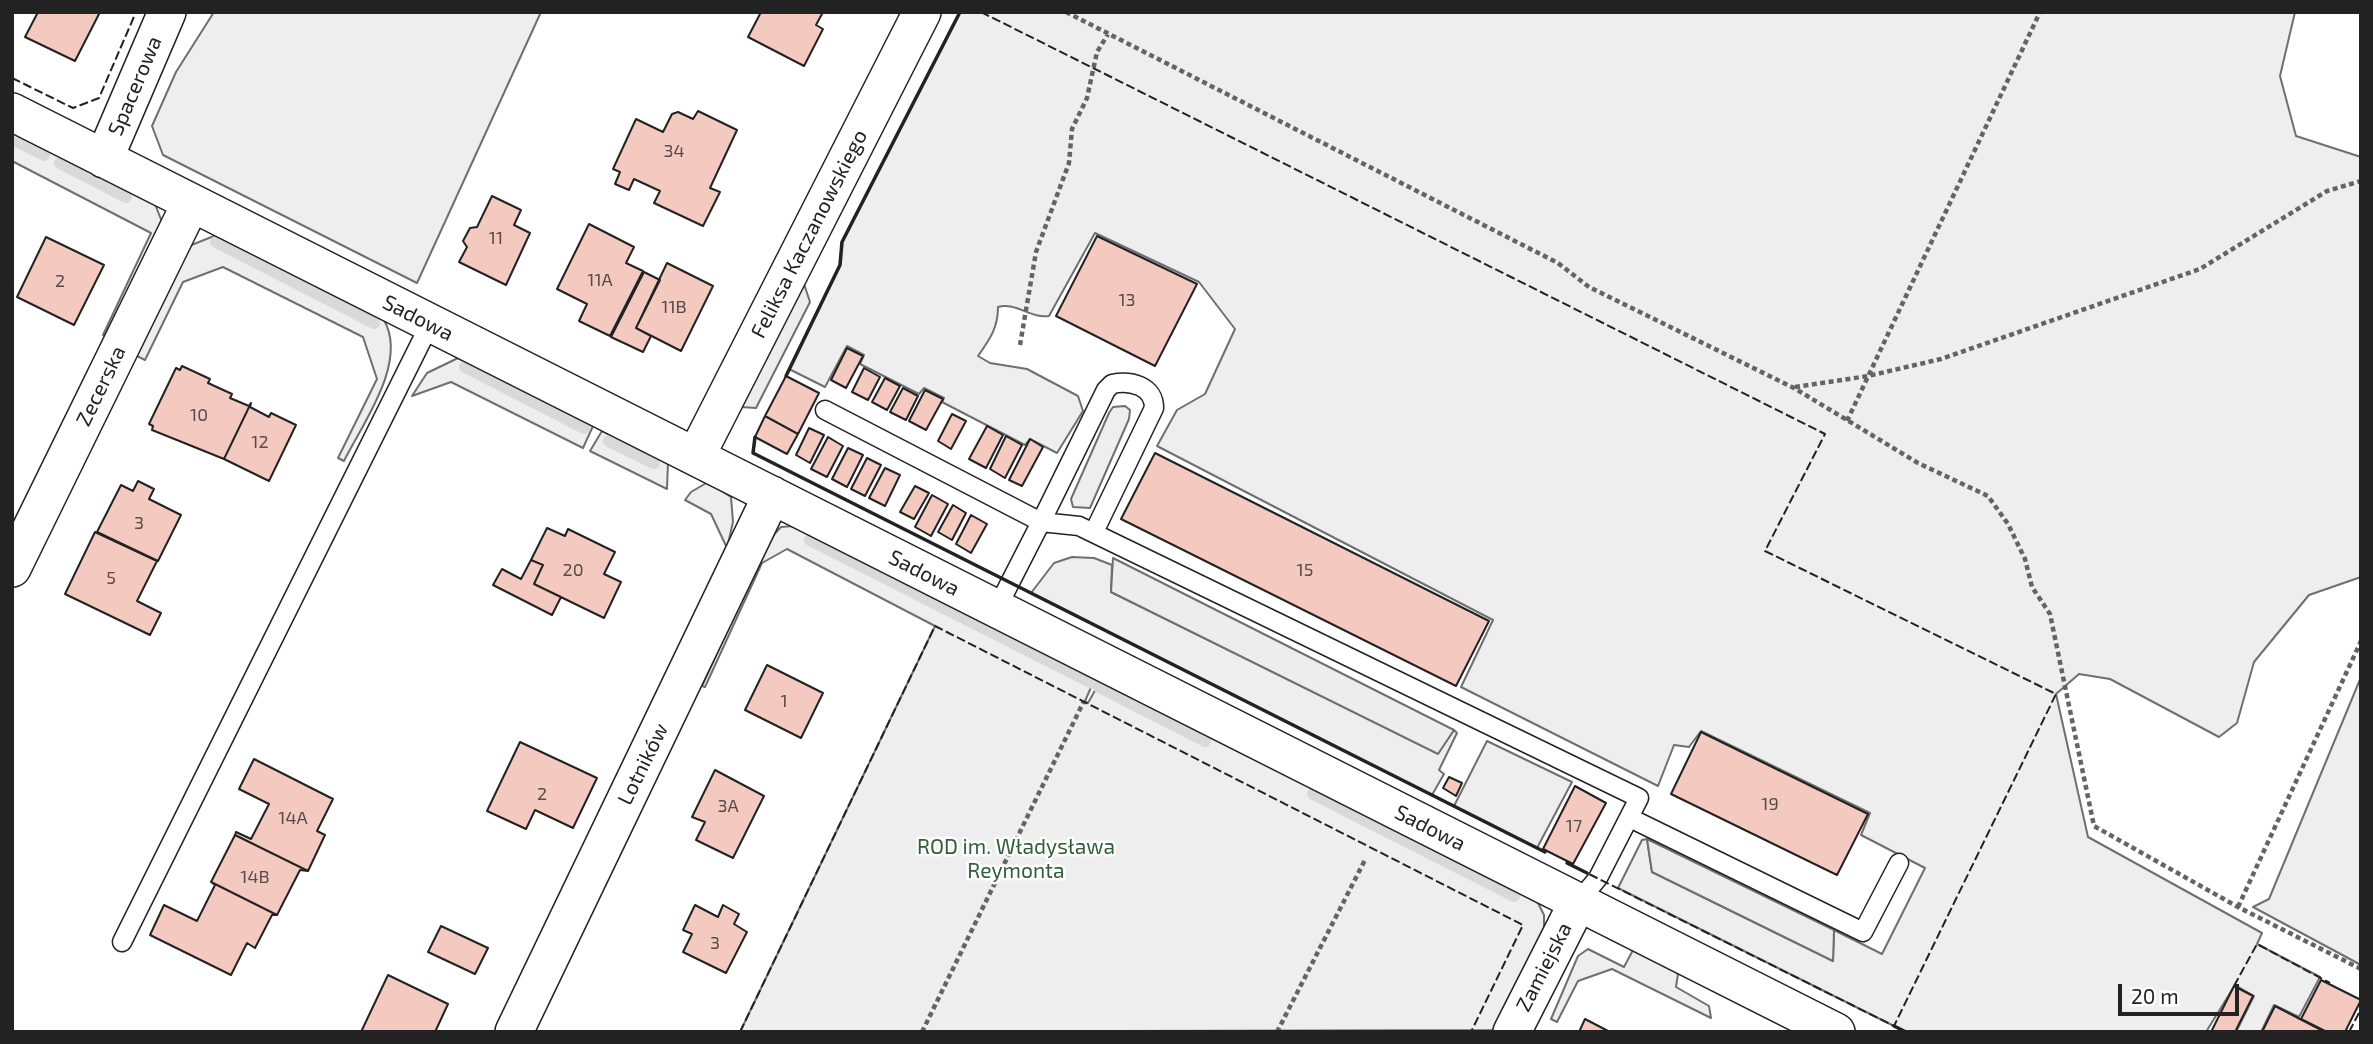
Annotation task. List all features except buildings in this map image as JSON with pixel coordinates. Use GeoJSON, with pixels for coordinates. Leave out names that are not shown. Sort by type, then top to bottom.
{"type":"FeatureCollection","features":[{"type":"Feature","properties":{"kind":"street","name":"Spacerowa"},"geometry":{"type":"LineString","coordinates":[[104,159],[167,12]]}},
{"type":"Feature","properties":{"kind":"street","name":"Feliksa Kaczanowskiego"},"geometry":{"type":"LineString","coordinates":[[696,456],[922,12]]}},
{"type":"Feature","properties":{"kind":"street","name":"Sadowa"},"geometry":{"type":"LineString","coordinates":[[12,112],[1836,1032]]}},
{"type":"Feature","properties":{"kind":"street","name":"Zecerska"},"geometry":{"type":"LineString","coordinates":[[12,568],[191,203]]}},
{"type":"Feature","properties":{"kind":"street","name":"Lotników"},"geometry":{"type":"LineString","coordinates":[[514,1032],[772,495]]}},
{"type":"Feature","properties":{"kind":"street","name":"Zamiejska"},"geometry":{"type":"LineString","coordinates":[[1512,1032],[1578,902]]}},
{"type":"Feature","properties":{"kind":"lane"},"geometry":{"type":"LineString","coordinates":[[122,942],[430,324]]}},
{"type":"Feature","properties":{"kind":"lane"},"geometry":{"type":"LineString","coordinates":[[996,610],[1106,390],[1112,384],[1136,383],[1150,394],[1154,408],[1094,532]]}},
{"type":"Feature","properties":{"kind":"lane"},"geometry":{"type":"LineString","coordinates":[[825,411],[1041,522],[1079,526],[1094,532],[1639,798],[1598,878],[1578,902]]}},
{"type":"Feature","properties":{"kind":"lane"},"geometry":{"type":"LineString","coordinates":[[1630,818],[1863,932],[1899,863]]}},
{"type":"Feature","properties":{"kind":"path"},"geometry":{"type":"LineString","coordinates":[[1066,12],[1558,263],[1589,287],[1794,388],[1917,463],[1988,496],[2008,524],[2025,559],[2032,587],[2050,614],[2094,826],[2238,907],[2361,969]]}},
{"type":"Feature","properties":{"kind":"path"},"geometry":{"type":"LineString","coordinates":[[1847,421],[2040,12]]}},
{"type":"Feature","properties":{"kind":"path"},"geometry":{"type":"LineString","coordinates":[[1020,345],[1036,253],[1069,163],[1072,129],[1087,98],[1097,52],[1108,34]]}},
{"type":"Feature","properties":{"kind":"path"},"geometry":{"type":"LineString","coordinates":[[1794,388],[1868,376],[1941,359],[2200,268],[2327,191],[2361,181]]}},
{"type":"Feature","properties":{"kind":"path"},"geometry":{"type":"LineString","coordinates":[[2238,907],[2361,641]]}},
{"type":"Feature","properties":{"kind":"path"},"geometry":{"type":"LineString","coordinates":[[922,1032],[1084,701]]}},
{"type":"Feature","properties":{"kind":"path"},"geometry":{"type":"LineString","coordinates":[[1277,1032],[1366,858]]}},
{"type":"Feature","properties":{"kind":"green space"},"geometry":{"type":"Polygon","coordinates":[[[214,12],[541,12],[417,283],[163,155],[152,126],[176,72],[214,12]]]}},
{"type":"Feature","properties":{"kind":"green space"},"geometry":{"type":"Polygon","coordinates":[[[960,12],[2295,12],[2280,76],[2296,136],[2361,157],[2361,577],[2309,595],[2254,662],[2237,723],[2219,737],[2110,679],[2079,674],[2056,694],[2088,837],[2262,933],[2257,944],[2320,977],[2299,1017],[2274,1005],[2261,1032],[2236,1032],[2254,996],[2235,985],[2206,1032],[1906,1032],[1618,888],[1642,840],[1647,839],[1652,872],[1833,961],[1834,930],[1882,954],[1925,868],[1861,835],[1870,813],[1701,731],[1689,747],[1674,745],[1658,786],[1461,687],[1493,620],[1157,446],[1177,410],[1205,394],[1235,329],[1199,282],[1095,233],[1049,316],[1011,307],[998,307],[997,321],[978,356],[990,363],[1027,369],[1078,396],[1083,411],[1057,453],[1030,439],[1025,445],[942,402],[944,398],[924,388],[919,394],[860,364],[864,355],[847,346],[825,387],[789,369],[840,265],[842,242],[960,12]]]}},
{"type":"Feature","properties":{"kind":"green space"},"geometry":{"type":"Polygon","coordinates":[[[12,132],[155,204],[162,222],[111,339],[103,335],[151,233],[12,161],[12,132]]]}},
{"type":"Feature","properties":{"kind":"green space"},"geometry":{"type":"Polygon","coordinates":[[[214,236],[384,320],[390,337],[391,354],[387,373],[371,411],[344,461],[338,458],[377,379],[363,337],[223,267],[183,282],[145,360],[135,355],[189,246],[214,236]]]}},
{"type":"Feature","properties":{"kind":"green space"},"geometry":{"type":"Polygon","coordinates":[[[458,358],[593,426],[583,448],[451,382],[412,396],[427,373],[458,358]]]}},
{"type":"Feature","properties":{"kind":"green space"},"geometry":{"type":"Polygon","coordinates":[[[1125,406],[1130,410],[1129,419],[1090,508],[1073,507],[1071,499],[1109,413],[1113,407],[1125,406]]]}},
{"type":"Feature","properties":{"kind":"green space"},"geometry":{"type":"Polygon","coordinates":[[[602,431],[668,462],[667,489],[590,451],[602,431]]]}},
{"type":"Feature","properties":{"kind":"green space"},"geometry":{"type":"Polygon","coordinates":[[[708,482],[731,497],[733,522],[727,548],[711,514],[685,500],[691,492],[708,482]]]}},
{"type":"Feature","properties":{"kind":"green space","name":"ROD im. Władysława Reymonta"},"geometry":{"type":"Polygon","coordinates":[[[793,526],[1092,678],[1093,683],[1085,701],[1088,703],[1098,685],[1103,683],[1537,901],[1544,915],[1544,928],[1493,1030],[740,1032],[935,626],[787,549],[762,563],[705,687],[702,686],[768,541],[781,527],[793,526]]]}},
{"type":"Feature","properties":{"kind":"green space"},"geometry":{"type":"Polygon","coordinates":[[[1072,557],[1094,558],[1112,565],[1111,592],[1438,753],[1454,730],[1457,733],[1439,770],[1444,774],[1432,795],[1031,593],[1054,563],[1072,557]]]}},
{"type":"Feature","properties":{"kind":"green space"},"geometry":{"type":"Polygon","coordinates":[[[2361,677],[2361,965],[2253,907],[2269,899],[2361,677]]]}},
{"type":"Feature","properties":{"kind":"green space"},"geometry":{"type":"Polygon","coordinates":[[[1487,741],[1572,782],[1537,848],[1454,806],[1487,741]]]}},
{"type":"Feature","properties":{"kind":"green space"},"geometry":{"type":"Polygon","coordinates":[[[1588,949],[1624,967],[1633,950],[1675,971],[1678,974],[1676,987],[1709,1006],[1711,1018],[1612,969],[1578,981],[1557,1022],[1551,1019],[1578,956],[1588,949]]]}},
{"type":"Feature","properties":{"kind":"shaded area"},"geometry":{"type":"Polygon","coordinates":[[[804,284],[810,302],[756,408],[740,407],[804,284]]]}},
{"type":"Feature","properties":{"kind":"shaded area"},"geometry":{"type":"Polygon","coordinates":[[[1113,558],[1454,730],[1438,754],[1111,592],[1113,558]]]}},
{"type":"Feature","properties":{"kind":"shaded area"},"geometry":{"type":"Polygon","coordinates":[[[1647,839],[1834,930],[1833,961],[1652,872],[1647,839]]]}},
{"type":"Feature","properties":{"kind":"waterway"},"geometry":{"type":"LineString","coordinates":[[12,139],[44,155]]}},
{"type":"Feature","properties":{"kind":"waterway"},"geometry":{"type":"LineString","coordinates":[[60,163],[126,197]]}},
{"type":"Feature","properties":{"kind":"waterway"},"geometry":{"type":"LineString","coordinates":[[216,242],[374,323]]}},
{"type":"Feature","properties":{"kind":"waterway"},"geometry":{"type":"LineString","coordinates":[[465,367],[584,428]]}},
{"type":"Feature","properties":{"kind":"waterway"},"geometry":{"type":"LineString","coordinates":[[609,441],[654,463]]}},
{"type":"Feature","properties":{"kind":"waterway"},"geometry":{"type":"LineString","coordinates":[[810,540],[1092,683]]}},
{"type":"Feature","properties":{"kind":"waterway"},"geometry":{"type":"LineString","coordinates":[[1099,687],[1205,741]]}},
{"type":"Feature","properties":{"kind":"waterway"},"geometry":{"type":"LineString","coordinates":[[1313,794],[1514,896]]}},
{"type":"Feature","properties":{"kind":"fence"},"geometry":{"type":"LineString","coordinates":[[12,78],[73,108],[99,98],[136,12]]}},
{"type":"Feature","properties":{"kind":"fence"},"geometry":{"type":"LineString","coordinates":[[981,12],[1825,434],[1765,551],[2056,694],[1894,1026],[1587,873]]}},
{"type":"Feature","properties":{"kind":"fence"},"geometry":{"type":"LineString","coordinates":[[740,1032],[935,626],[1523,925],[1471,1032]]}},
{"type":"Feature","properties":{"kind":"fence"},"geometry":{"type":"LineString","coordinates":[[2234,986],[2257,944],[2330,983]]}},
{"type":"Feature","properties":{"kind":"fence"},"geometry":{"type":"LineString","coordinates":[[2349,1032],[2361,1009]]}},
{"type":"Feature","properties":{"kind":"wall"},"geometry":{"type":"LineString","coordinates":[[786,376],[840,265],[842,242],[960,12]]}},
{"type":"Feature","properties":{"kind":"wall"},"geometry":{"type":"LineString","coordinates":[[755,437],[753,453],[1545,852]]}},
{"type":"Feature","properties":{"kind":"wall"},"geometry":{"type":"LineString","coordinates":[[1567,863],[1587,873]]}},
{"type":"Feature","properties":{"kind":"wall"},"geometry":{"type":"LineString","coordinates":[[1894,1026],[1906,1032]]}}]}
